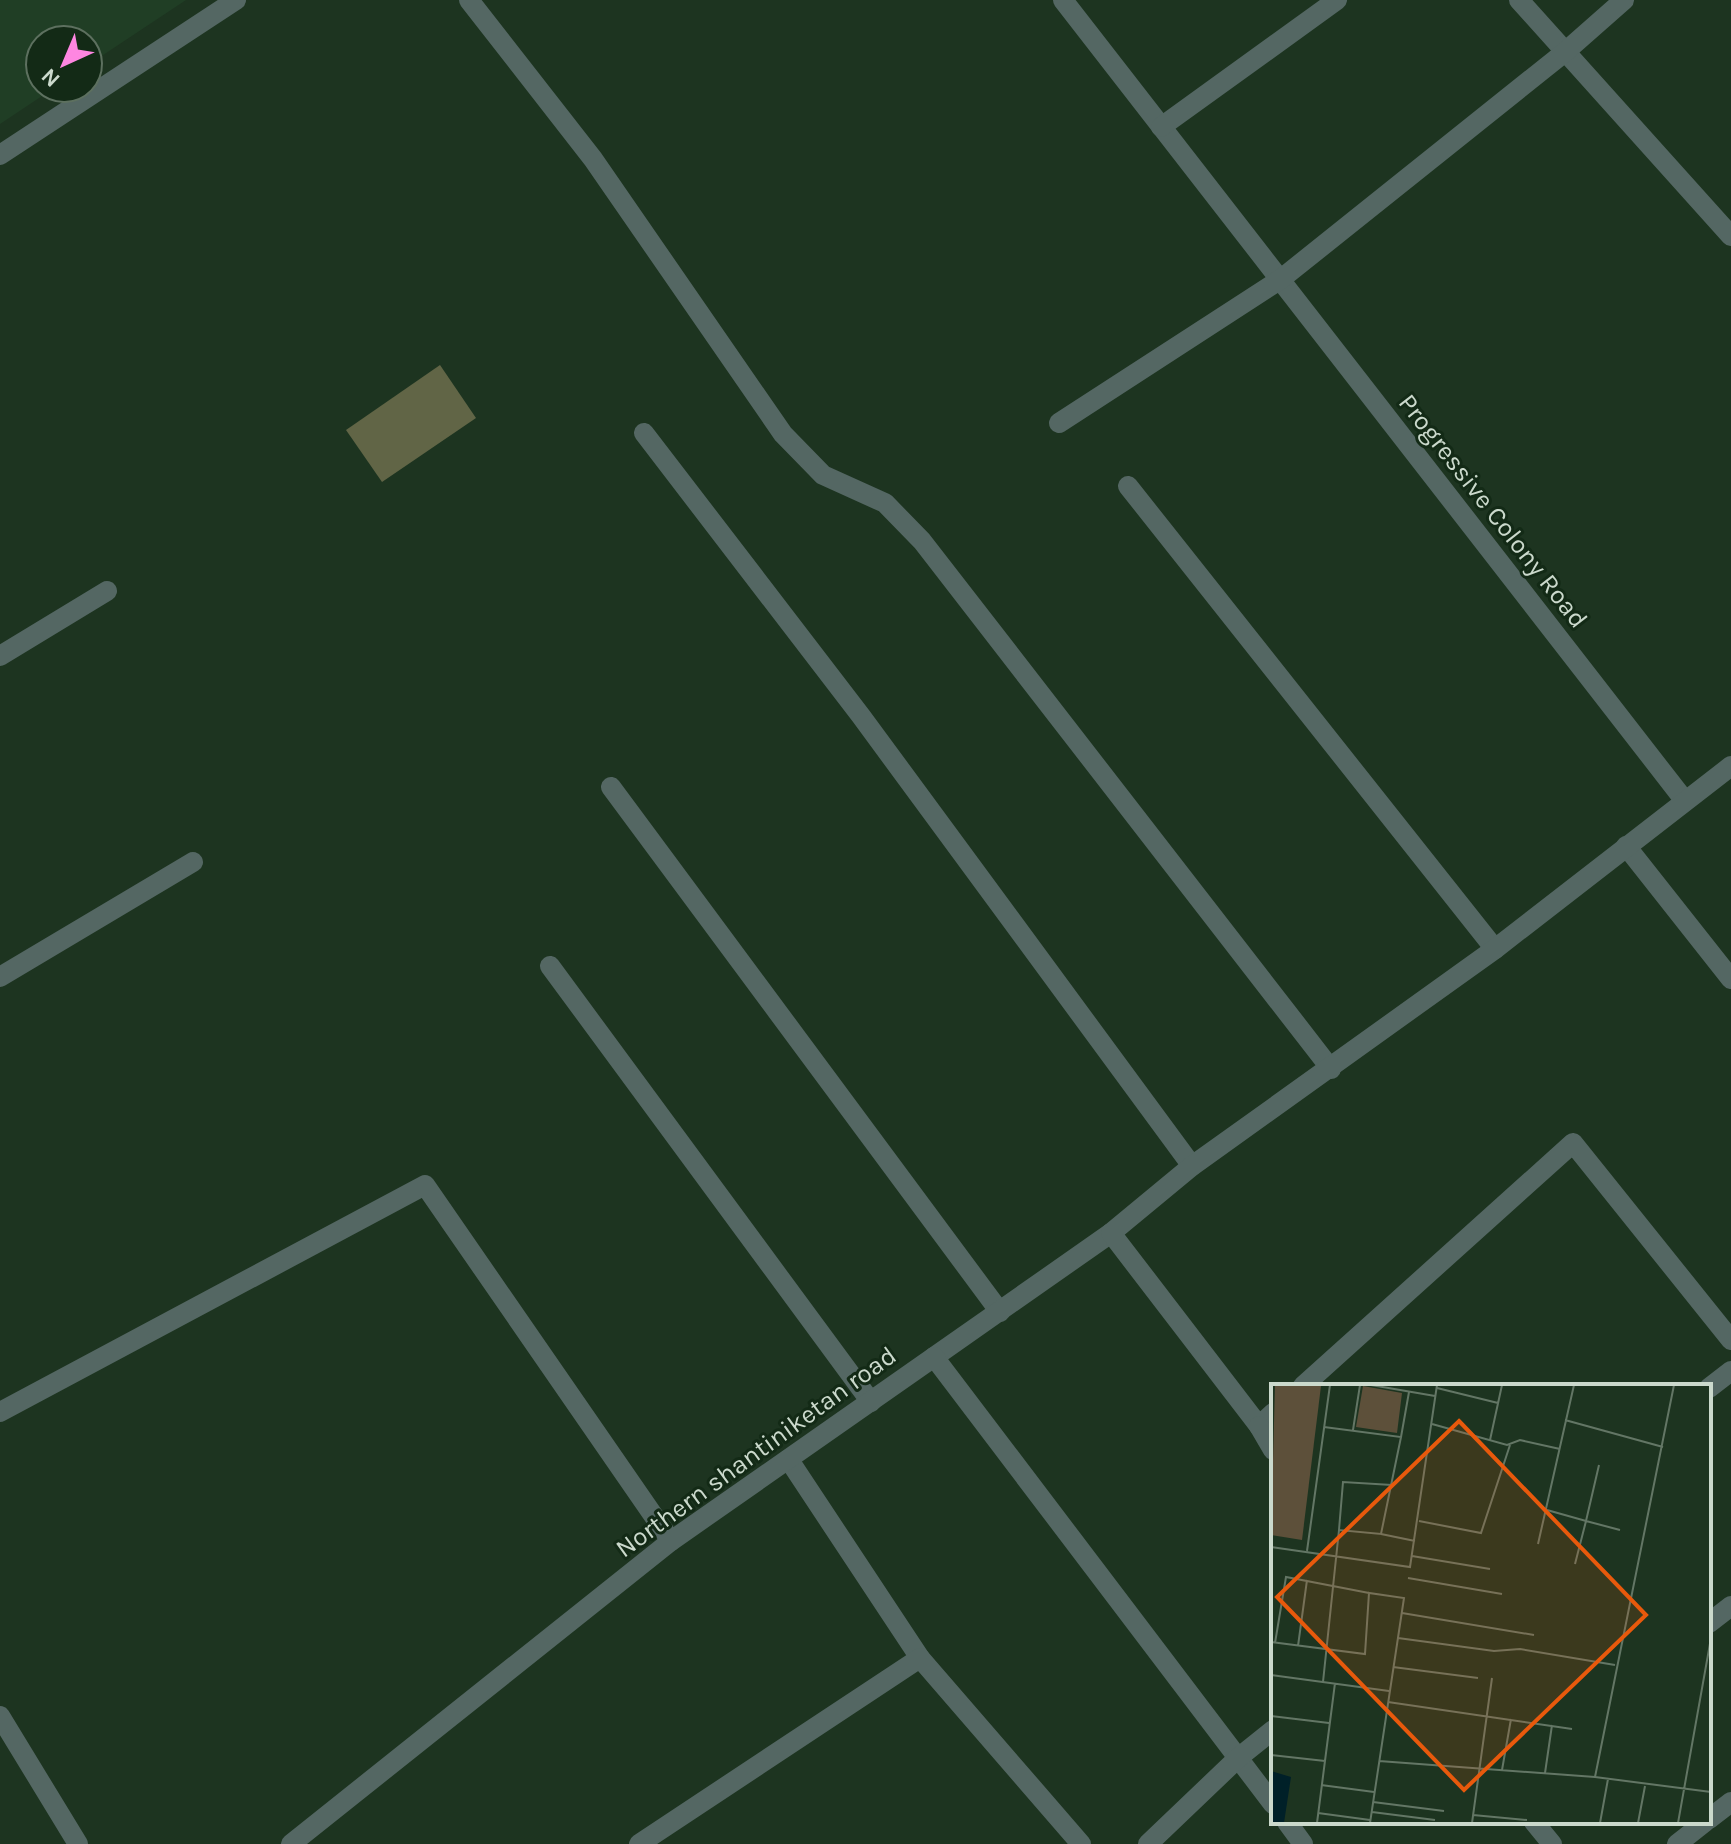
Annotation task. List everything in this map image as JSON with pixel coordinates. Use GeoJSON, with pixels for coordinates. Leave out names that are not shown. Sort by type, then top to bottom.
{"type":"FeatureCollection","features":[{"type":"Feature","properties":{"kind":"street"},"geometry":{"type":"LineString","coordinates":[[0,155],[236,0]]}},
{"type":"Feature","properties":{"kind":"street"},"geometry":{"type":"LineString","coordinates":[[469,0],[593,159],[783,434],[823,475],[885,503],[922,541],[1331,1069]]}},
{"type":"Feature","properties":{"kind":"street","name":"Progressive Colony Road"},"geometry":{"type":"LineString","coordinates":[[1063,0],[1685,801]]}},
{"type":"Feature","properties":{"kind":"street"},"geometry":{"type":"LineString","coordinates":[[1161,127],[1337,0]]}},
{"type":"Feature","properties":{"kind":"street"},"geometry":{"type":"LineString","coordinates":[[1519,0],[1731,236]]}},
{"type":"Feature","properties":{"kind":"street"},"geometry":{"type":"LineString","coordinates":[[1059,423],[1281,279],[1565,52],[1624,0]]}},
{"type":"Feature","properties":{"kind":"street"},"geometry":{"type":"LineString","coordinates":[[644,433],[861,716],[1192,1166]]}},
{"type":"Feature","properties":{"kind":"street"},"geometry":{"type":"LineString","coordinates":[[1128,486],[1495,949]]}},
{"type":"Feature","properties":{"kind":"street"},"geometry":{"type":"LineString","coordinates":[[0,656],[107,591]]}},
{"type":"Feature","properties":{"kind":"street"},"geometry":{"type":"LineString","coordinates":[[934,1357],[1111,1233],[1192,1166],[1495,949],[1731,766]]}},
{"type":"Feature","properties":{"kind":"street"},"geometry":{"type":"LineString","coordinates":[[611,787],[1000,1312]]}},
{"type":"Feature","properties":{"kind":"street"},"geometry":{"type":"LineString","coordinates":[[1626,846],[1731,979]]}},
{"type":"Feature","properties":{"kind":"street"},"geometry":{"type":"LineString","coordinates":[[0,977],[193,862]]}},
{"type":"Feature","properties":{"kind":"street"},"geometry":{"type":"LineString","coordinates":[[550,966],[871,1402]]}},
{"type":"Feature","properties":{"kind":"street"},"geometry":{"type":"LineString","coordinates":[[1305,1384],[1573,1143],[1731,1340]]}},
{"type":"Feature","properties":{"kind":"street"},"geometry":{"type":"LineString","coordinates":[[0,1412],[425,1185],[671,1541]]}},
{"type":"Feature","properties":{"kind":"street"},"geometry":{"type":"LineString","coordinates":[[1111,1233],[1266,1420],[1271,1441]]}},
{"type":"Feature","properties":{"kind":"street","name":"Northern shantiniketan road"},"geometry":{"type":"LineString","coordinates":[[291,1844],[671,1541],[934,1357],[1238,1758]]}},
{"type":"Feature","properties":{"kind":"street"},"geometry":{"type":"LineString","coordinates":[[1711,1386],[1731,1371]]}},
{"type":"Feature","properties":{"kind":"street"},"geometry":{"type":"LineString","coordinates":[[789,1460],[920,1658],[1081,1844]]}},
{"type":"Feature","properties":{"kind":"street"},"geometry":{"type":"LineString","coordinates":[[1711,1621],[1731,1606]]}},
{"type":"Feature","properties":{"kind":"street"},"geometry":{"type":"LineString","coordinates":[[639,1844],[920,1658]]}},
{"type":"Feature","properties":{"kind":"street"},"geometry":{"type":"LineString","coordinates":[[0,1716],[78,1844]]}},
{"type":"Feature","properties":{"kind":"street"},"geometry":{"type":"LineString","coordinates":[[1148,1844],[1238,1758],[1271,1732]]}},
{"type":"Feature","properties":{"kind":"street"},"geometry":{"type":"LineString","coordinates":[[1238,1758],[1271,1801]]}},
{"type":"Feature","properties":{"kind":"street"},"geometry":{"type":"LineString","coordinates":[[1711,1818],[1731,1802]]}},
{"type":"Feature","properties":{"kind":"street"},"geometry":{"type":"LineString","coordinates":[[1288,1824],[1303,1844]]}},
{"type":"Feature","properties":{"kind":"street"},"geometry":{"type":"LineString","coordinates":[[1536,1824],[1552,1844]]}},
{"type":"Feature","properties":{"kind":"street"},"geometry":{"type":"LineString","coordinates":[[1677,1844],[1703,1824]]}},
{"type":"Feature","properties":{"kind":"shaded area"},"geometry":{"type":"Polygon","coordinates":[[[0,0],[186,0],[104,54],[104,24],[24,24],[24,104],[30,104],[0,124],[0,0]]]}},
{"type":"Feature","properties":{"kind":"building"},"geometry":{"type":"Polygon","coordinates":[[[440,365],[476,418],[382,482],[346,430],[440,365]]]}}]}
